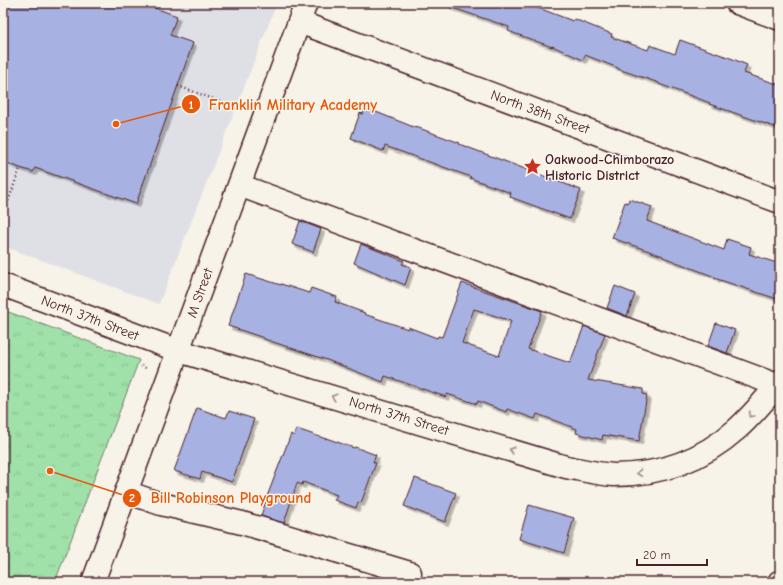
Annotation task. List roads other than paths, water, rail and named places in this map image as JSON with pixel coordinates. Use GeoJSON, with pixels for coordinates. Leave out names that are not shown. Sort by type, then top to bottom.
{"type":"FeatureCollection","features":[{"type":"Feature","properties":{"kind":"street"},"geometry":{"type":"LineString","coordinates":[[737,3],[780,19]]}},
{"type":"Feature","properties":{"kind":"street","name":"M Street"},"geometry":{"type":"LineString","coordinates":[[93,582],[303,13]]}},
{"type":"Feature","properties":{"kind":"street","name":"North 38th Street"},"geometry":{"type":"LineString","coordinates":[[303,13],[780,202]]}},
{"type":"Feature","properties":{"kind":"street"},"geometry":{"type":"LineString","coordinates":[[239,185],[779,384]]}},
{"type":"Feature","properties":{"kind":"street","name":"North 37th Street"},"geometry":{"type":"LineString","coordinates":[[3,285],[179,351],[566,467],[590,472],[614,475],[639,474],[667,468],[693,459],[721,442],[736,429],[753,414],[779,384]]}},
{"type":"Feature","properties":{"kind":"street"},"geometry":{"type":"LineString","coordinates":[[126,492],[161,504],[242,523],[410,573]]}},
{"type":"Feature","properties":{"kind":"place","name":"Franklin Military Academy"},"geometry":{"type":"Point","coordinates":[116,124]}},
{"type":"Feature","properties":{"kind":"place","name":"Oakwood-Chimborazo Historic District"},"geometry":{"type":"Point","coordinates":[532,167]}},
{"type":"Feature","properties":{"kind":"place","name":"Bill Robinson Playground"},"geometry":{"type":"Point","coordinates":[50,471]}}]}
